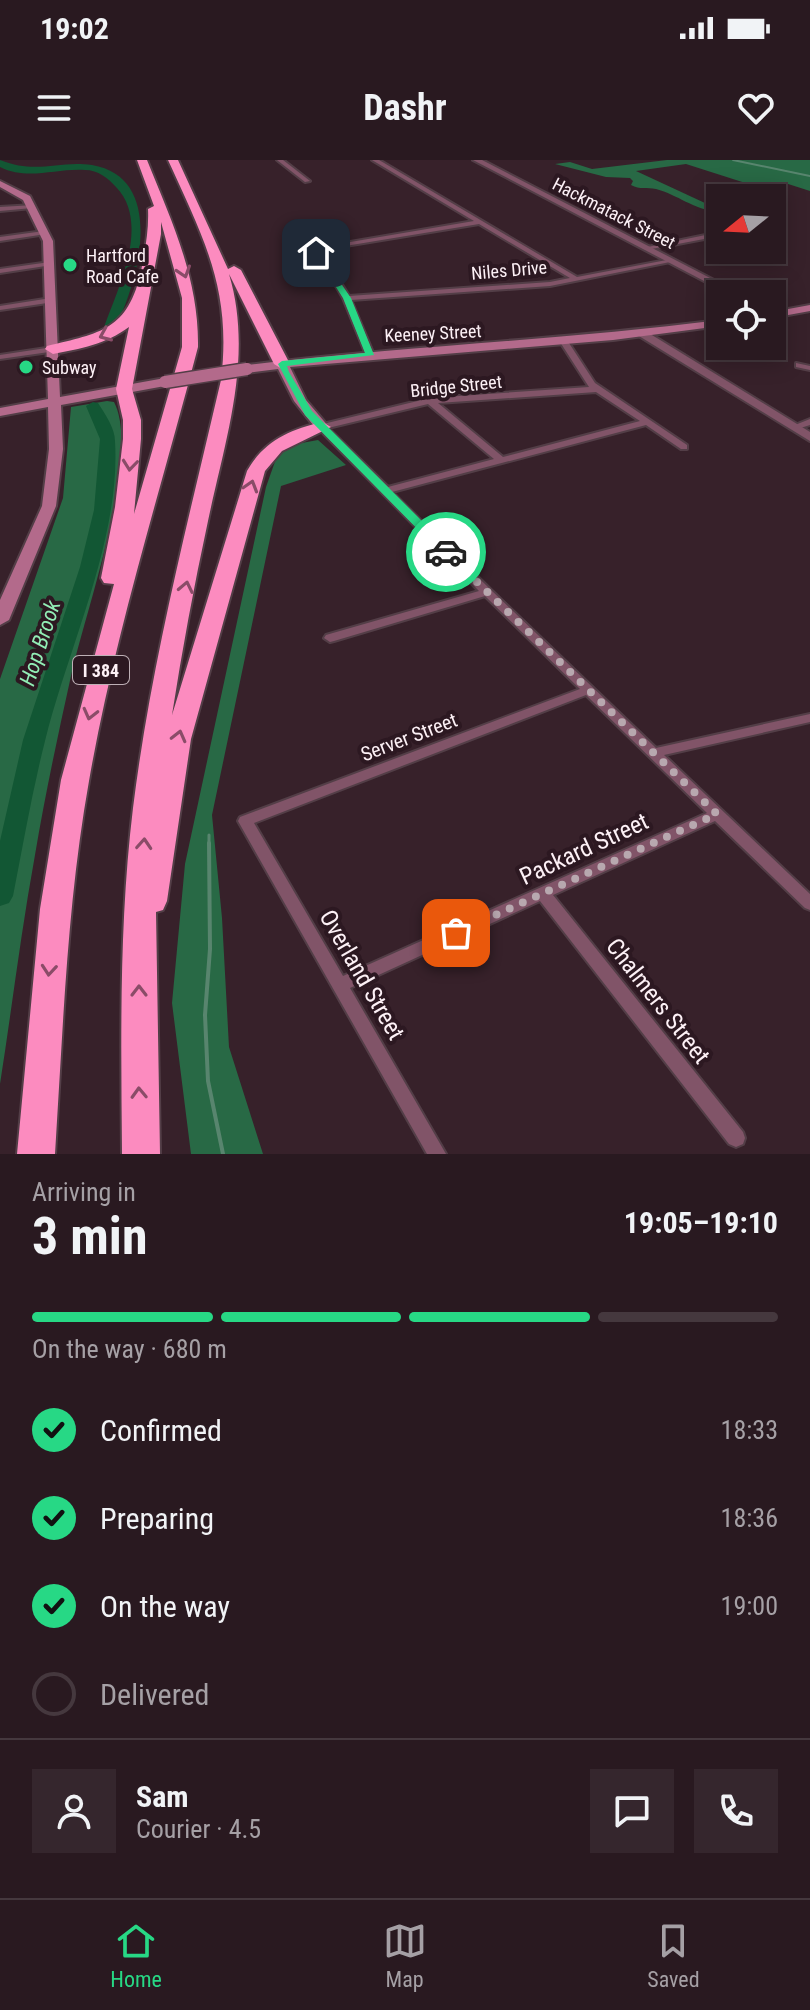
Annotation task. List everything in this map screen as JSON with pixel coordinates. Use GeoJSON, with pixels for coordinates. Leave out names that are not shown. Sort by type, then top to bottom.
{"type":"FeatureCollection","features":[{"type":"Feature","properties":{"kind":"highway","name":"I 384"},"geometry":{"type":"LineString","coordinates":[[36,1154],[46,998],[61,863],[81,751],[190,347],[192,314],[188,285],[142,160]]}},
{"type":"Feature","properties":{"kind":"highway"},"geometry":{"type":"LineString","coordinates":[[141,1154],[139,949],[144,847],[156,738],[233,352],[233,317],[227,282],[173,160]]}},
{"type":"Feature","properties":{"kind":"highway"},"geometry":{"type":"LineString","coordinates":[[100,673],[100,627],[122,527],[132,449],[132,420],[124,389],[155,234],[154,209],[157,199]]}},
{"type":"Feature","properties":{"kind":"highway"},"geometry":{"type":"LineString","coordinates":[[198,215],[215,233],[282,364]]}},
{"type":"Feature","properties":{"kind":"highway"},"geometry":{"type":"LineString","coordinates":[[53,349],[96,339],[120,328],[131,320],[142,298]]}},
{"type":"Feature","properties":{"kind":"highway"},"geometry":{"type":"LineString","coordinates":[[139,949],[157,883],[178,739],[256,471],[263,457],[276,445],[322,427]]}},
{"type":"Feature","properties":{"kind":"main road"},"geometry":{"type":"LineString","coordinates":[[0,184],[20,193],[32,206],[44,233],[50,264],[56,457],[49,506],[0,620]]}},
{"type":"Feature","properties":{"kind":"main road"},"geometry":{"type":"LineString","coordinates":[[786,312],[810,308]]}},
{"type":"Feature","properties":{"kind":"main road","name":"Keeney Street"},"geometry":{"type":"LineString","coordinates":[[0,412],[55,400],[282,364],[564,342],[706,325]]}},
{"type":"Feature","properties":{"kind":"main road"},"geometry":{"type":"LineString","coordinates":[[282,364],[300,401],[322,427]]}},
{"type":"Feature","properties":{"kind":"street"},"geometry":{"type":"LineString","coordinates":[[280,160],[307,181]]}},
{"type":"Feature","properties":{"kind":"street"},"geometry":{"type":"LineString","coordinates":[[375,160],[576,279]]}},
{"type":"Feature","properties":{"kind":"street","name":"Hackmatack Street"},"geometry":{"type":"LineString","coordinates":[[477,160],[709,280]]}},
{"type":"Feature","properties":{"kind":"street"},"geometry":{"type":"LineString","coordinates":[[0,209],[32,206]]}},
{"type":"Feature","properties":{"kind":"street"},"geometry":{"type":"LineString","coordinates":[[370,355],[347,298],[316,253],[317,249],[480,222]]}},
{"type":"Feature","properties":{"kind":"street"},"geometry":{"type":"LineString","coordinates":[[0,239],[44,233]]}},
{"type":"Feature","properties":{"kind":"street"},"geometry":{"type":"LineString","coordinates":[[646,248],[706,237]]}},
{"type":"Feature","properties":{"kind":"street","name":"Niles Drive"},"geometry":{"type":"LineString","coordinates":[[347,298],[529,286],[672,261]]}},
{"type":"Feature","properties":{"kind":"street"},"geometry":{"type":"LineString","coordinates":[[0,271],[50,264]]}},
{"type":"Feature","properties":{"kind":"street"},"geometry":{"type":"LineString","coordinates":[[0,308],[51,300]]}},
{"type":"Feature","properties":{"kind":"street"},"geometry":{"type":"LineString","coordinates":[[643,334],[810,437]]}},
{"type":"Feature","properties":{"kind":"street"},"geometry":{"type":"LineString","coordinates":[[564,342],[596,389],[684,447]]}},
{"type":"Feature","properties":{"kind":"street"},"geometry":{"type":"LineString","coordinates":[[0,357],[53,349]]}},
{"type":"Feature","properties":{"kind":"street"},"geometry":{"type":"LineString","coordinates":[[799,365],[810,368]]}},
{"type":"Feature","properties":{"kind":"street","name":"Bridge Street"},"geometry":{"type":"LineString","coordinates":[[322,427],[430,401],[596,389]]}},
{"type":"Feature","properties":{"kind":"street"},"geometry":{"type":"LineString","coordinates":[[430,401],[502,461]]}},
{"type":"Feature","properties":{"kind":"street"},"geometry":{"type":"LineString","coordinates":[[384,491],[647,422]]}},
{"type":"Feature","properties":{"kind":"street"},"geometry":{"type":"LineString","coordinates":[[794,427],[810,422]]}},
{"type":"Feature","properties":{"kind":"street"},"geometry":{"type":"LineString","coordinates":[[322,427],[487,592],[810,904]]}},
{"type":"Feature","properties":{"kind":"street"},"geometry":{"type":"LineString","coordinates":[[330,638],[487,592]]}},
{"type":"Feature","properties":{"kind":"street","name":"Server Street"},"geometry":{"type":"LineString","coordinates":[[245,821],[588,690]]}},
{"type":"Feature","properties":{"kind":"street"},"geometry":{"type":"LineString","coordinates":[[654,753],[810,718]]}},
{"type":"Feature","properties":{"kind":"street","name":"Packard Street"},"geometry":{"type":"LineString","coordinates":[[339,985],[717,814]]}},
{"type":"Feature","properties":{"kind":"street","name":"Overland Street"},"geometry":{"type":"LineString","coordinates":[[245,821],[437,1154]]}},
{"type":"Feature","properties":{"kind":"street","name":"Chalmers Street"},"geometry":{"type":"LineString","coordinates":[[543,894],[736,1138]]}},
{"type":"Feature","properties":{"kind":"green space"},"geometry":{"type":"Polygon","coordinates":[[[667,160],[810,160],[810,191],[785,183],[748,184],[686,164],[636,171],[706,204],[706,209],[656,189],[634,187],[630,178],[606,177],[555,164],[570,162],[592,169],[667,160]]]}},
{"type":"Feature","properties":{"kind":"green space"},"geometry":{"type":"Polygon","coordinates":[[[114,402],[121,427],[116,496],[47,788],[0,1084],[0,679],[63,498],[71,407],[114,402]]]}},
{"type":"Feature","properties":{"kind":"green space"},"geometry":{"type":"Polygon","coordinates":[[[318,440],[346,465],[281,486],[212,815],[222,918],[229,1047],[263,1154],[191,1154],[172,1003],[185,864],[266,487],[278,453],[296,444],[318,440]]]}},
{"type":"Feature","properties":{"kind":"waterway"},"geometry":{"type":"LineString","coordinates":[[733,160],[810,176]]}},
{"type":"Feature","properties":{"kind":"waterway","name":"Hop Brook"},"geometry":{"type":"LineString","coordinates":[[0,163],[28,171],[93,168],[113,178],[127,192],[137,228],[135,249],[110,327]]}},
{"type":"Feature","properties":{"kind":"waterway","name":"Hop Brook"},"geometry":{"type":"LineString","coordinates":[[0,896],[34,740],[89,567],[102,510],[108,439],[93,406]]}},
{"type":"Feature","properties":{"kind":"waterway"},"geometry":{"type":"LineString","coordinates":[[209,835],[209,843]]}},
{"type":"Feature","properties":{"kind":"waterway"},"geometry":{"type":"LineString","coordinates":[[209,843],[210,949],[205,1015],[208,1081],[223,1154]]}},
{"type":"Feature","properties":{"kind":"way so far"},"geometry":{"type":"LineString","coordinates":[[446,552],[717,814],[456,933]]}},
{"type":"Feature","properties":{"kind":"place","name":"Hartford Road Cafe"},"geometry":{"type":"Point","coordinates":[70,265]}},
{"type":"Feature","properties":{"kind":"place","name":"Subway"},"geometry":{"type":"Point","coordinates":[26,367]}},
{"type":"Feature","properties":{"kind":"route"},"geometry":{"type":"LineString","coordinates":[[316,253],[347,298],[370,355],[282,364],[285,372],[309,413],[446,552]]}}]}
